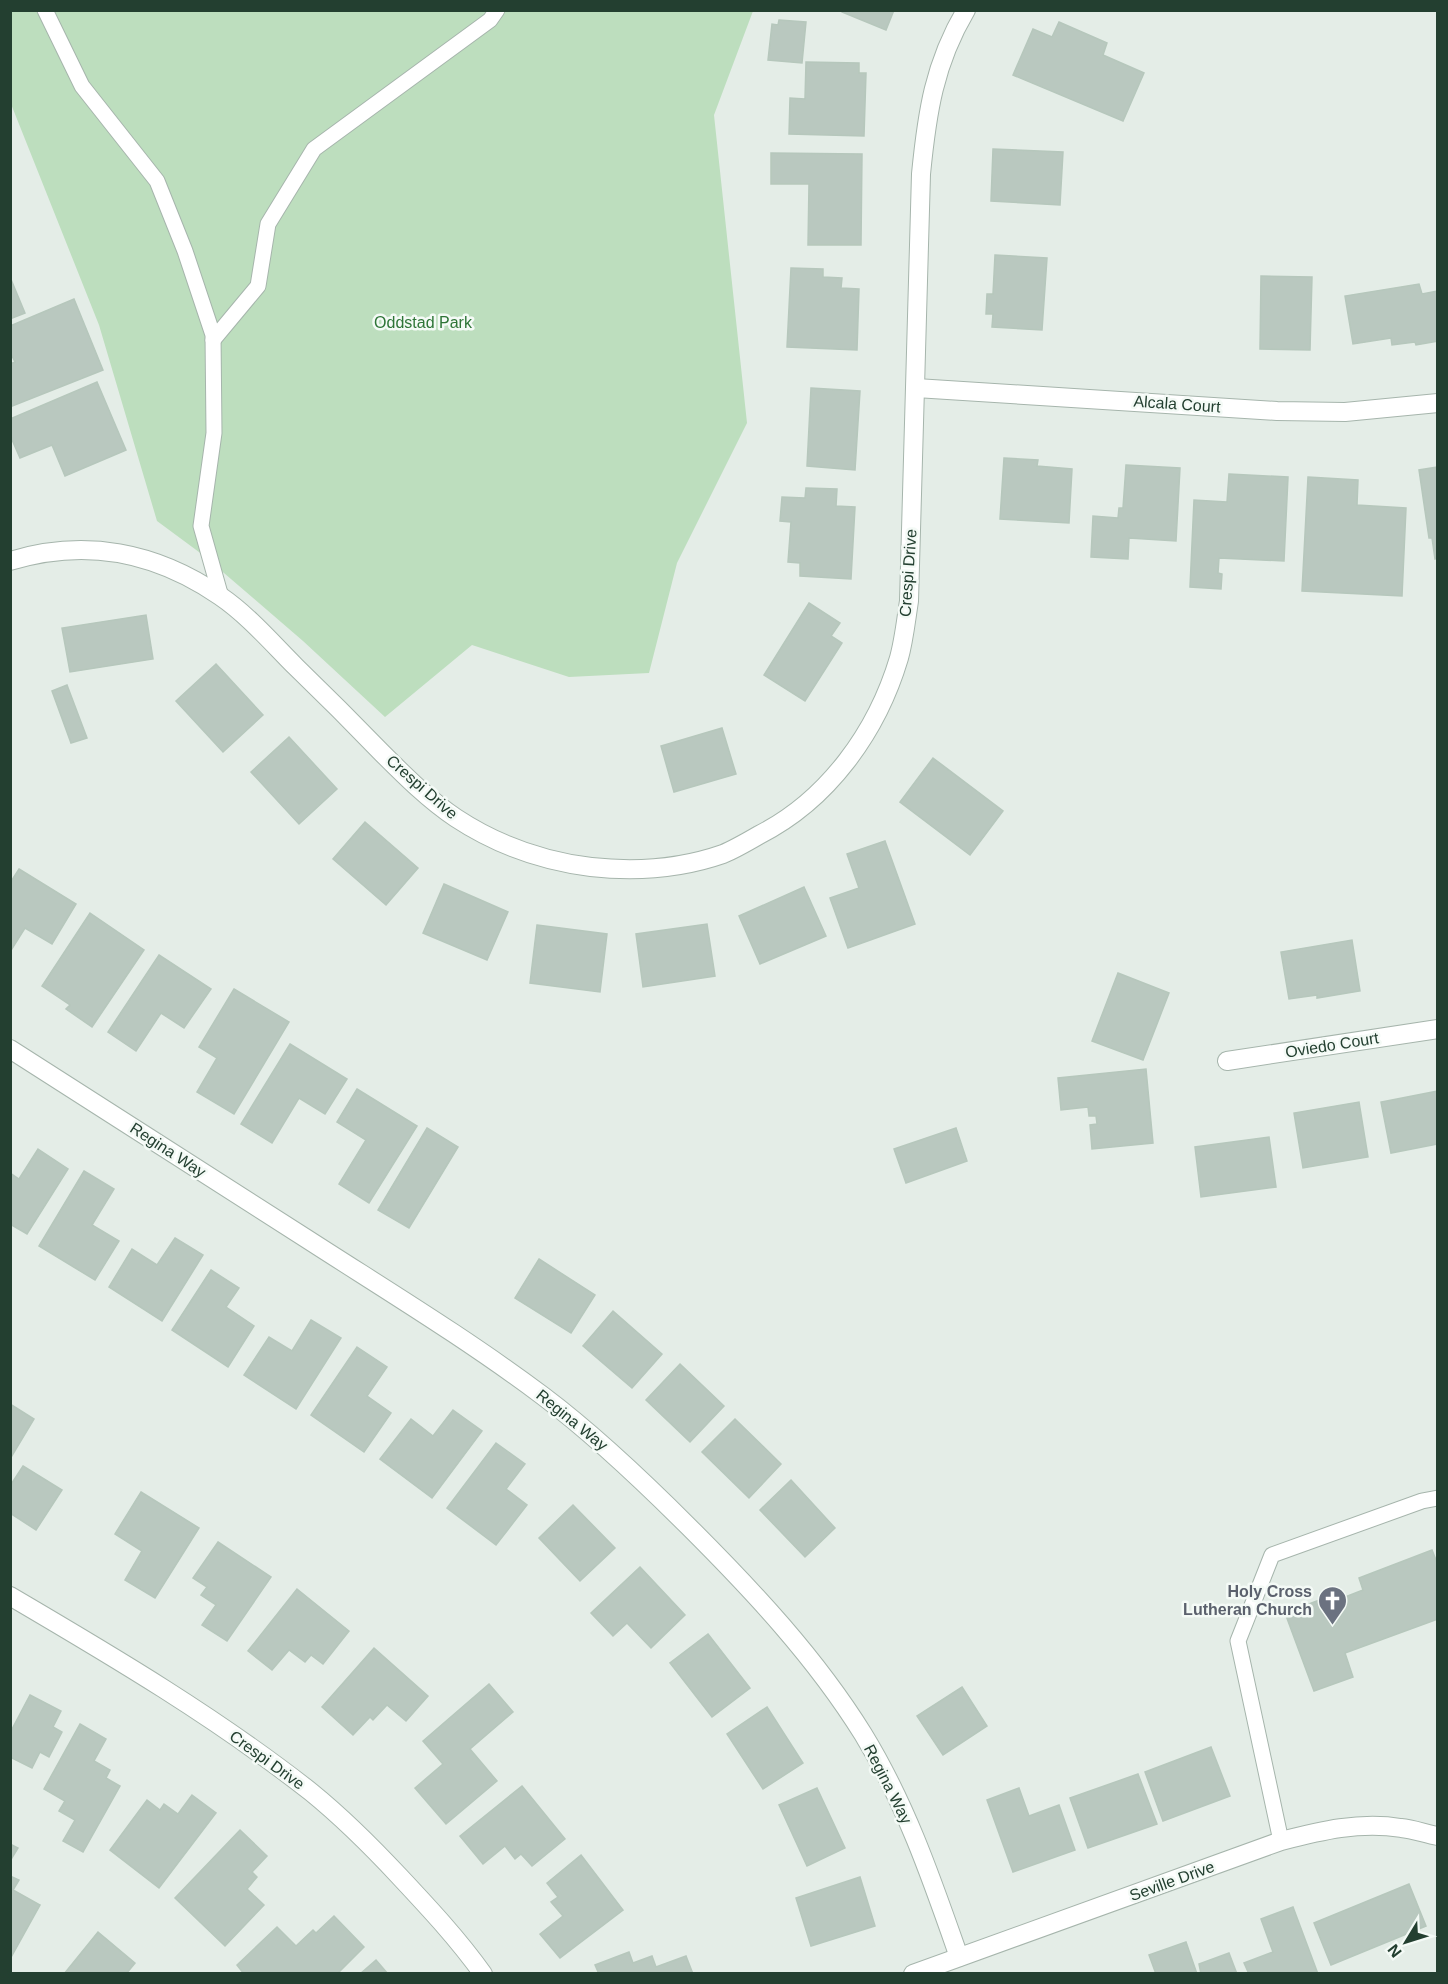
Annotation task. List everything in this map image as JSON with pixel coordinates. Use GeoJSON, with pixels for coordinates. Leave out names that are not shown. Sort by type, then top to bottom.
{"type":"FeatureCollection","features":[{"type":"Feature","properties":{"kind":"street","name":"Crespi Drive"},"geometry":{"type":"LineString","coordinates":[[10,561],[37,553],[88,549],[140,556],[182,573],[221,597],[256,627],[411,781],[456,818],[509,848],[565,863],[621,870],[674,867],[724,853],[776,826],[819,793],[852,755],[879,711],[899,658],[909,601],[921,174],[926,124],[937,73],[955,29],[966,10]]}},
{"type":"Feature","properties":{"kind":"street","name":"Alcala Court"},"geometry":{"type":"LineString","coordinates":[[916,388],[1277,411],[1345,412],[1437,403]]}},
{"type":"Feature","properties":{"kind":"street","name":"Oviedo Court"},"geometry":{"type":"LineString","coordinates":[[1227,1061],[1437,1029]]}},
{"type":"Feature","properties":{"kind":"street","name":"Regina Way"},"geometry":{"type":"LineString","coordinates":[[10,1049],[471,1344],[554,1405],[611,1452],[671,1509],[729,1566],[776,1618],[822,1673],[862,1734],[895,1790],[959,1957]]}},
{"type":"Feature","properties":{"kind":"street","name":"Crespi Drive"},"geometry":{"type":"LineString","coordinates":[[10,1596],[170,1691],[243,1741],[313,1794],[373,1848],[421,1899],[483,1974]]}},
{"type":"Feature","properties":{"kind":"street","name":"Seville Drive"},"geometry":{"type":"LineString","coordinates":[[913,1974],[1281,1841],[1361,1825],[1401,1827],[1437,1836]]}},
{"type":"Feature","properties":{"kind":"lane"},"geometry":{"type":"LineString","coordinates":[[45,10],[82,86],[157,181],[185,251],[213,340],[214,433],[201,526],[221,597]]}},
{"type":"Feature","properties":{"kind":"lane"},"geometry":{"type":"LineString","coordinates":[[213,340],[258,286],[268,224],[314,149],[490,20],[497,10]]}},
{"type":"Feature","properties":{"kind":"lane"},"geometry":{"type":"LineString","coordinates":[[1281,1841],[1238,1641],[1272,1555],[1422,1501],[1437,1498]]}},
{"type":"Feature","properties":{"kind":"green space","name":"Oddstad Park"},"geometry":{"type":"Polygon","coordinates":[[[11,11],[753,11],[714,115],[747,423],[677,563],[649,673],[569,677],[472,645],[385,717],[303,641],[203,555],[157,521],[99,325],[11,104],[11,11]]]}},
{"type":"Feature","properties":{"kind":"building"},"geometry":{"type":"Polygon","coordinates":[[[842,10],[894,10],[886,30],[842,12],[842,10]]]}},
{"type":"Feature","properties":{"kind":"building"},"geometry":{"type":"Polygon","coordinates":[[[779,20],[806,22],[802,63],[768,60],[772,24],[778,25],[779,20]]]}},
{"type":"Feature","properties":{"kind":"building"},"geometry":{"type":"Polygon","coordinates":[[[1059,22],[1107,43],[1103,55],[1144,73],[1123,121],[1013,75],[1033,29],[1052,37],[1059,22]]]}},
{"type":"Feature","properties":{"kind":"building"},"geometry":{"type":"Polygon","coordinates":[[[806,62],[859,63],[859,73],[866,73],[864,136],[789,134],[790,98],[805,99],[806,62]]]}},
{"type":"Feature","properties":{"kind":"building"},"geometry":{"type":"Polygon","coordinates":[[[993,149],[1063,152],[1060,205],[991,201],[993,149]]]}},
{"type":"Feature","properties":{"kind":"building"},"geometry":{"type":"Polygon","coordinates":[[[771,153],[862,154],[861,245],[808,245],[809,184],[771,184],[771,153]]]}},
{"type":"Feature","properties":{"kind":"building"},"geometry":{"type":"Polygon","coordinates":[[[995,255],[1047,258],[1042,330],[992,327],[993,314],[986,314],[987,294],[993,294],[995,255]]]}},
{"type":"Feature","properties":{"kind":"building"},"geometry":{"type":"Polygon","coordinates":[[[791,268],[823,269],[823,277],[842,278],[841,288],[859,289],[857,350],[787,347],[791,268]]]}},
{"type":"Feature","properties":{"kind":"building"},"geometry":{"type":"Polygon","coordinates":[[[1261,276],[1312,277],[1310,350],[1260,349],[1261,276]]]}},
{"type":"Feature","properties":{"kind":"building"},"geometry":{"type":"Polygon","coordinates":[[[10,277],[25,313],[10,319],[10,277]]]}},
{"type":"Feature","properties":{"kind":"building"},"geometry":{"type":"Polygon","coordinates":[[[1419,284],[1422,294],[1438,291],[1438,341],[1416,345],[1415,342],[1392,345],[1391,338],[1353,344],[1345,296],[1419,284]]]}},
{"type":"Feature","properties":{"kind":"building"},"geometry":{"type":"Polygon","coordinates":[[[74,299],[103,370],[10,407],[10,364],[15,362],[10,352],[10,326],[74,299]]]}},
{"type":"Feature","properties":{"kind":"building"},"geometry":{"type":"Polygon","coordinates":[[[97,382],[126,450],[65,476],[52,445],[20,458],[10,435],[10,419],[97,382]]]}},
{"type":"Feature","properties":{"kind":"building"},"geometry":{"type":"Polygon","coordinates":[[[811,388],[860,391],[855,470],[807,466],[811,388]]]}},
{"type":"Feature","properties":{"kind":"building"},"geometry":{"type":"Polygon","coordinates":[[[1004,458],[1038,460],[1037,466],[1072,469],[1069,523],[1000,519],[1004,458]]]}},
{"type":"Feature","properties":{"kind":"building"},"geometry":{"type":"Polygon","coordinates":[[[1126,465],[1180,468],[1176,541],[1129,538],[1128,559],[1091,557],[1093,516],[1118,518],[1119,508],[1123,508],[1126,465]]]}},
{"type":"Feature","properties":{"kind":"building"},"geometry":{"type":"Polygon","coordinates":[[[1438,467],[1438,558],[1435,559],[1432,538],[1429,538],[1419,470],[1438,467]]]}},
{"type":"Feature","properties":{"kind":"building"},"geometry":{"type":"Polygon","coordinates":[[[1229,474],[1288,477],[1284,561],[1219,558],[1218,573],[1222,574],[1221,589],[1190,587],[1194,500],[1227,502],[1229,474]]]}},
{"type":"Feature","properties":{"kind":"building"},"geometry":{"type":"Polygon","coordinates":[[[1308,477],[1358,480],[1357,505],[1406,508],[1402,596],[1302,591],[1308,477]]]}},
{"type":"Feature","properties":{"kind":"building"},"geometry":{"type":"Polygon","coordinates":[[[806,488],[837,489],[836,506],[855,507],[851,579],[800,576],[800,563],[788,562],[791,522],[780,521],[782,497],[805,498],[806,488]]]}},
{"type":"Feature","properties":{"kind":"building"},"geometry":{"type":"Polygon","coordinates":[[[809,603],[840,623],[831,636],[842,643],[805,701],[764,675],[809,603]]]}},
{"type":"Feature","properties":{"kind":"building"},"geometry":{"type":"Polygon","coordinates":[[[146,615],[153,659],[70,672],[62,628],[146,615]]]}},
{"type":"Feature","properties":{"kind":"building"},"geometry":{"type":"Polygon","coordinates":[[[216,664],[263,715],[223,752],[176,701],[216,664]]]}},
{"type":"Feature","properties":{"kind":"building"},"geometry":{"type":"Polygon","coordinates":[[[67,685],[87,738],[71,743],[52,691],[67,685]]]}},
{"type":"Feature","properties":{"kind":"building"},"geometry":{"type":"Polygon","coordinates":[[[722,728],[736,774],[674,792],[661,746],[722,728]]]}},
{"type":"Feature","properties":{"kind":"building"},"geometry":{"type":"Polygon","coordinates":[[[289,737],[337,789],[299,824],[251,772],[289,737]]]}},
{"type":"Feature","properties":{"kind":"building"},"geometry":{"type":"Polygon","coordinates":[[[933,758],[1003,811],[970,855],[900,802],[933,758]]]}},
{"type":"Feature","properties":{"kind":"building"},"geometry":{"type":"Polygon","coordinates":[[[365,822],[418,868],[386,905],[333,859],[365,822]]]}},
{"type":"Feature","properties":{"kind":"building"},"geometry":{"type":"Polygon","coordinates":[[[885,841],[915,924],[848,948],[830,898],[859,888],[847,854],[885,841]]]}},
{"type":"Feature","properties":{"kind":"building"},"geometry":{"type":"Polygon","coordinates":[[[19,869],[76,904],[52,944],[25,928],[10,952],[10,883],[19,869]]]}},
{"type":"Feature","properties":{"kind":"building"},"geometry":{"type":"Polygon","coordinates":[[[444,884],[508,912],[487,960],[423,933],[444,884]]]}},
{"type":"Feature","properties":{"kind":"building"},"geometry":{"type":"Polygon","coordinates":[[[804,887],[826,936],[760,964],[739,916],[804,887]]]}},
{"type":"Feature","properties":{"kind":"building"},"geometry":{"type":"Polygon","coordinates":[[[90,913],[144,950],[92,1027],[66,1009],[70,1005],[42,986],[90,913]]]}},
{"type":"Feature","properties":{"kind":"building"},"geometry":{"type":"Polygon","coordinates":[[[707,924],[715,976],[643,987],[636,934],[707,924]]]}},
{"type":"Feature","properties":{"kind":"building"},"geometry":{"type":"Polygon","coordinates":[[[537,925],[607,934],[600,992],[530,983],[537,925]]]}},
{"type":"Feature","properties":{"kind":"building"},"geometry":{"type":"Polygon","coordinates":[[[1352,940],[1360,991],[1317,998],[1317,995],[1289,999],[1281,952],[1352,940]]]}},
{"type":"Feature","properties":{"kind":"building"},"geometry":{"type":"Polygon","coordinates":[[[159,955],[211,989],[184,1028],[161,1013],[136,1051],[108,1032],[159,955]]]}},
{"type":"Feature","properties":{"kind":"building"},"geometry":{"type":"Polygon","coordinates":[[[1118,973],[1169,993],[1143,1060],[1092,1041],[1118,973]]]}},
{"type":"Feature","properties":{"kind":"building"},"geometry":{"type":"Polygon","coordinates":[[[234,989],[289,1022],[234,1114],[197,1092],[217,1058],[199,1047],[234,989]]]}},
{"type":"Feature","properties":{"kind":"building"},"geometry":{"type":"Polygon","coordinates":[[[290,1044],[347,1079],[325,1114],[299,1098],[272,1143],[241,1124],[290,1044]]]}},
{"type":"Feature","properties":{"kind":"building"},"geometry":{"type":"Polygon","coordinates":[[[1146,1069],[1153,1143],[1092,1149],[1090,1125],[1097,1124],[1096,1116],[1089,1116],[1088,1107],[1061,1110],[1058,1078],[1146,1069]]]}},
{"type":"Feature","properties":{"kind":"building"},"geometry":{"type":"Polygon","coordinates":[[[357,1089],[417,1126],[369,1203],[339,1184],[366,1140],[337,1122],[357,1089]]]}},
{"type":"Feature","properties":{"kind":"building"},"geometry":{"type":"Polygon","coordinates":[[[1438,1091],[1438,1144],[1391,1153],[1381,1102],[1438,1091]]]}},
{"type":"Feature","properties":{"kind":"building"},"geometry":{"type":"Polygon","coordinates":[[[1359,1102],[1368,1157],[1303,1168],[1294,1113],[1359,1102]]]}},
{"type":"Feature","properties":{"kind":"building"},"geometry":{"type":"Polygon","coordinates":[[[427,1128],[458,1147],[409,1228],[378,1210],[427,1128]]]}},
{"type":"Feature","properties":{"kind":"building"},"geometry":{"type":"Polygon","coordinates":[[[956,1128],[967,1161],[906,1183],[894,1149],[956,1128]]]}},
{"type":"Feature","properties":{"kind":"building"},"geometry":{"type":"Polygon","coordinates":[[[1269,1137],[1276,1187],[1201,1197],[1195,1147],[1269,1137]]]}},
{"type":"Feature","properties":{"kind":"building"},"geometry":{"type":"Polygon","coordinates":[[[38,1149],[68,1169],[27,1234],[10,1224],[10,1173],[19,1179],[38,1149]]]}},
{"type":"Feature","properties":{"kind":"building"},"geometry":{"type":"Polygon","coordinates":[[[84,1171],[114,1189],[92,1225],[119,1241],[95,1280],[39,1246],[84,1171]]]}},
{"type":"Feature","properties":{"kind":"building"},"geometry":{"type":"Polygon","coordinates":[[[175,1238],[203,1255],[162,1321],[109,1287],[132,1249],[157,1265],[175,1238]]]}},
{"type":"Feature","properties":{"kind":"building"},"geometry":{"type":"Polygon","coordinates":[[[539,1259],[595,1295],[571,1333],[515,1298],[539,1259]]]}},
{"type":"Feature","properties":{"kind":"building"},"geometry":{"type":"Polygon","coordinates":[[[211,1270],[239,1288],[226,1307],[254,1326],[228,1367],[172,1330],[211,1270]]]}},
{"type":"Feature","properties":{"kind":"building"},"geometry":{"type":"Polygon","coordinates":[[[613,1311],[662,1354],[632,1388],[583,1346],[613,1311]]]}},
{"type":"Feature","properties":{"kind":"building"},"geometry":{"type":"Polygon","coordinates":[[[311,1320],[341,1338],[296,1409],[244,1375],[269,1337],[292,1351],[311,1320]]]}},
{"type":"Feature","properties":{"kind":"building"},"geometry":{"type":"Polygon","coordinates":[[[357,1347],[387,1367],[367,1396],[391,1413],[364,1452],[311,1415],[357,1347]]]}},
{"type":"Feature","properties":{"kind":"building"},"geometry":{"type":"Polygon","coordinates":[[[680,1364],[724,1406],[690,1442],[646,1400],[680,1364]]]}},
{"type":"Feature","properties":{"kind":"building"},"geometry":{"type":"Polygon","coordinates":[[[10,1404],[34,1419],[10,1459],[10,1404]]]}},
{"type":"Feature","properties":{"kind":"building"},"geometry":{"type":"Polygon","coordinates":[[[453,1410],[482,1431],[432,1498],[380,1459],[411,1419],[433,1436],[453,1410]]]}},
{"type":"Feature","properties":{"kind":"building"},"geometry":{"type":"Polygon","coordinates":[[[735,1419],[781,1464],[749,1498],[702,1452],[735,1419]]]}},
{"type":"Feature","properties":{"kind":"building"},"geometry":{"type":"Polygon","coordinates":[[[496,1443],[525,1464],[506,1489],[527,1505],[496,1545],[447,1508],[496,1443]]]}},
{"type":"Feature","properties":{"kind":"building"},"geometry":{"type":"Polygon","coordinates":[[[23,1466],[62,1490],[36,1530],[10,1513],[10,1486],[23,1466]]]}},
{"type":"Feature","properties":{"kind":"building"},"geometry":{"type":"Polygon","coordinates":[[[791,1480],[835,1528],[805,1557],[760,1510],[791,1480]]]}},
{"type":"Feature","properties":{"kind":"building"},"geometry":{"type":"Polygon","coordinates":[[[141,1492],[199,1528],[155,1598],[125,1580],[142,1551],[115,1534],[141,1492]]]}},
{"type":"Feature","properties":{"kind":"building"},"geometry":{"type":"Polygon","coordinates":[[[573,1505],[615,1548],[580,1581],[539,1538],[573,1505]]]}},
{"type":"Feature","properties":{"kind":"building"},"geometry":{"type":"Polygon","coordinates":[[[218,1542],[271,1577],[227,1641],[202,1625],[216,1605],[201,1595],[207,1587],[193,1578],[218,1542]]]}},
{"type":"Feature","properties":{"kind":"building"},"geometry":{"type":"Polygon","coordinates":[[[1432,1550],[1438,1565],[1438,1619],[1345,1653],[1353,1677],[1314,1691],[1285,1613],[1338,1593],[1340,1599],[1363,1590],[1359,1578],[1432,1550]]]}},
{"type":"Feature","properties":{"kind":"building"},"geometry":{"type":"Polygon","coordinates":[[[640,1567],[685,1615],[651,1648],[627,1623],[613,1636],[591,1613],[640,1567]]]}},
{"type":"Feature","properties":{"kind":"building"},"geometry":{"type":"Polygon","coordinates":[[[297,1589],[349,1631],[323,1664],[311,1655],[305,1662],[289,1650],[272,1670],[248,1651],[297,1589]]]}},
{"type":"Feature","properties":{"kind":"building"},"geometry":{"type":"Polygon","coordinates":[[[708,1634],[750,1688],[712,1717],[670,1663],[708,1634]]]}},
{"type":"Feature","properties":{"kind":"building"},"geometry":{"type":"Polygon","coordinates":[[[374,1648],[428,1696],[406,1721],[387,1705],[373,1720],[370,1717],[353,1735],[322,1707],[374,1648]]]}},
{"type":"Feature","properties":{"kind":"building"},"geometry":{"type":"Polygon","coordinates":[[[489,1684],[513,1712],[470,1749],[497,1781],[446,1824],[415,1788],[443,1764],[423,1741],[489,1684]]]}},
{"type":"Feature","properties":{"kind":"building"},"geometry":{"type":"Polygon","coordinates":[[[962,1687],[987,1726],[943,1755],[917,1716],[962,1687]]]}},
{"type":"Feature","properties":{"kind":"building"},"geometry":{"type":"Polygon","coordinates":[[[30,1695],[61,1711],[53,1727],[62,1732],[49,1757],[40,1752],[32,1768],[10,1757],[10,1733],[30,1695]]]}},
{"type":"Feature","properties":{"kind":"building"},"geometry":{"type":"Polygon","coordinates":[[[767,1707],[803,1763],[763,1789],[727,1734],[767,1707]]]}},
{"type":"Feature","properties":{"kind":"building"},"geometry":{"type":"Polygon","coordinates":[[[80,1724],[106,1739],[94,1761],[110,1770],[106,1778],[120,1786],[83,1852],[63,1841],[75,1820],[59,1811],[65,1801],[44,1789],[80,1724]]]}},
{"type":"Feature","properties":{"kind":"building"},"geometry":{"type":"Polygon","coordinates":[[[1211,1747],[1230,1796],[1163,1821],[1145,1772],[1211,1747]]]}},
{"type":"Feature","properties":{"kind":"building"},"geometry":{"type":"Polygon","coordinates":[[[1138,1774],[1157,1824],[1088,1848],[1070,1798],[1138,1774]]]}},
{"type":"Feature","properties":{"kind":"building"},"geometry":{"type":"Polygon","coordinates":[[[522,1786],[565,1839],[532,1866],[521,1854],[515,1859],[505,1846],[483,1864],[460,1836],[522,1786]]]}},
{"type":"Feature","properties":{"kind":"building"},"geometry":{"type":"Polygon","coordinates":[[[817,1788],[845,1848],[807,1866],[779,1805],[817,1788]]]}},
{"type":"Feature","properties":{"kind":"building"},"geometry":{"type":"Polygon","coordinates":[[[1019,1788],[1029,1816],[1059,1805],[1075,1850],[1013,1872],[987,1800],[1019,1788]]]}},
{"type":"Feature","properties":{"kind":"building"},"geometry":{"type":"Polygon","coordinates":[[[192,1795],[216,1813],[159,1888],[110,1850],[147,1800],[160,1810],[164,1804],[178,1814],[192,1795]]]}},
{"type":"Feature","properties":{"kind":"building"},"geometry":{"type":"Polygon","coordinates":[[[240,1830],[267,1856],[252,1872],[257,1877],[247,1889],[264,1905],[225,1946],[175,1898],[240,1830]]]}},
{"type":"Feature","properties":{"kind":"building"},"geometry":{"type":"Polygon","coordinates":[[[10,1844],[18,1848],[10,1861],[10,1844]]]}},
{"type":"Feature","properties":{"kind":"building"},"geometry":{"type":"Polygon","coordinates":[[[581,1855],[623,1910],[560,1958],[540,1934],[563,1916],[551,1902],[558,1897],[547,1883],[581,1855]]]}},
{"type":"Feature","properties":{"kind":"building"},"geometry":{"type":"Polygon","coordinates":[[[10,1876],[19,1880],[13,1890],[40,1905],[10,1959],[10,1876]]]}},
{"type":"Feature","properties":{"kind":"building"},"geometry":{"type":"Polygon","coordinates":[[[860,1877],[875,1926],[811,1946],[796,1898],[860,1877]]]}},
{"type":"Feature","properties":{"kind":"building"},"geometry":{"type":"Polygon","coordinates":[[[1409,1884],[1426,1926],[1331,1965],[1314,1923],[1409,1884]]]}},
{"type":"Feature","properties":{"kind":"building"},"geometry":{"type":"Polygon","coordinates":[[[1293,1907],[1318,1974],[1249,1974],[1244,1963],[1273,1952],[1261,1919],[1293,1907]]]}},
{"type":"Feature","properties":{"kind":"building"},"geometry":{"type":"Polygon","coordinates":[[[334,1916],[364,1947],[337,1974],[244,1974],[237,1965],[277,1927],[296,1946],[313,1930],[316,1933],[334,1916]]]}},
{"type":"Feature","properties":{"kind":"building"},"geometry":{"type":"Polygon","coordinates":[[[98,1932],[135,1963],[126,1974],[64,1974],[98,1932]]]}},
{"type":"Feature","properties":{"kind":"building"},"geometry":{"type":"Polygon","coordinates":[[[1186,1942],[1197,1974],[1156,1974],[1149,1955],[1186,1942]]]}},
{"type":"Feature","properties":{"kind":"building"},"geometry":{"type":"Polygon","coordinates":[[[629,1952],[633,1963],[652,1956],[656,1967],[686,1956],[693,1974],[599,1974],[595,1965],[629,1952]]]}},
{"type":"Feature","properties":{"kind":"building"},"geometry":{"type":"Polygon","coordinates":[[[1229,1953],[1237,1974],[1201,1974],[1199,1964],[1229,1953]]]}},
{"type":"Feature","properties":{"kind":"building"},"geometry":{"type":"Polygon","coordinates":[[[376,1960],[388,1974],[360,1974],[376,1960]]]}},
{"type":"Feature","properties":{"kind":"place","name":"Holy Cross Lutheran Church"},"geometry":{"type":"Point","coordinates":[1333,1626]}}]}
